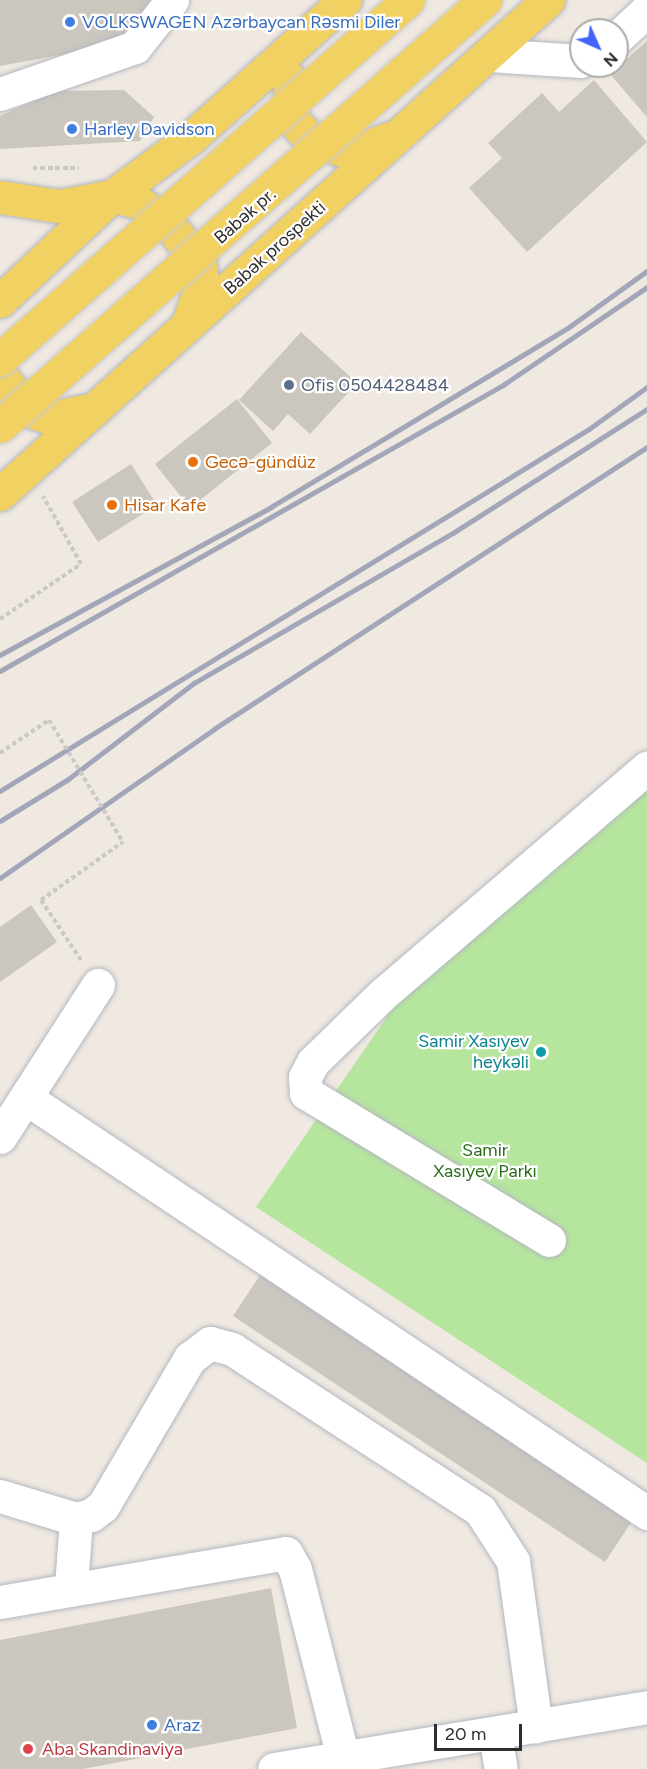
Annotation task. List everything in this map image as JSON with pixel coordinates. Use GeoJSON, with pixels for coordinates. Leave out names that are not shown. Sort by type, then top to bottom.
{"type":"FeatureCollection","features":[{"type":"Feature","properties":{"kind":"main road"},"geometry":{"type":"LineString","coordinates":[[0,301],[112,196],[194,136],[345,0]]}},
{"type":"Feature","properties":{"kind":"main road"},"geometry":{"type":"LineString","coordinates":[[0,359],[408,0]]}},
{"type":"Feature","properties":{"kind":"main road","name":"Babək pr."},"geometry":{"type":"LineString","coordinates":[[0,426],[485,0]]}},
{"type":"Feature","properties":{"kind":"main road","name":"Babək prospekti"},"geometry":{"type":"LineString","coordinates":[[0,494],[548,0]]}},
{"type":"Feature","properties":{"kind":"main road"},"geometry":{"type":"LineString","coordinates":[[307,35],[286,87],[292,119],[308,137],[349,153],[368,150],[408,128]]}},
{"type":"Feature","properties":{"kind":"main road"},"geometry":{"type":"LineString","coordinates":[[0,197],[58,206],[112,196],[138,202],[166,220],[200,263],[201,289],[186,327]]}},
{"type":"Feature","properties":{"kind":"main road"},"geometry":{"type":"LineString","coordinates":[[0,375],[28,410],[50,418],[95,409]]}},
{"type":"Feature","properties":{"kind":"street"},"geometry":{"type":"LineString","coordinates":[[0,94],[135,47],[172,0]]}},
{"type":"Feature","properties":{"kind":"street"},"geometry":{"type":"LineString","coordinates":[[629,27],[647,10]]}},
{"type":"Feature","properties":{"kind":"street"},"geometry":{"type":"LineString","coordinates":[[489,55],[569,60]]}},
{"type":"Feature","properties":{"kind":"street"},"geometry":{"type":"LineString","coordinates":[[549,1240],[306,1093],[305,1077],[313,1062],[383,994],[647,768]]}},
{"type":"Feature","properties":{"kind":"street"},"geometry":{"type":"LineString","coordinates":[[0,1137],[98,985]]}},
{"type":"Feature","properties":{"kind":"street"},"geometry":{"type":"LineString","coordinates":[[26,1098],[647,1513]]}},
{"type":"Feature","properties":{"kind":"street"},"geometry":{"type":"LineString","coordinates":[[0,1496],[76,1519],[103,1506],[190,1358],[210,1342],[232,1349],[480,1510],[513,1561],[536,1726]]}},
{"type":"Feature","properties":{"kind":"street"},"geometry":{"type":"LineString","coordinates":[[71,1586],[76,1519]]}},
{"type":"Feature","properties":{"kind":"street"},"geometry":{"type":"LineString","coordinates":[[0,1602],[71,1586],[286,1553],[295,1569],[343,1758]]}},
{"type":"Feature","properties":{"kind":"street"},"geometry":{"type":"LineString","coordinates":[[274,1769],[647,1707]]}},
{"type":"Feature","properties":{"kind":"street"},"geometry":{"type":"LineString","coordinates":[[495,1733],[501,1769]]}},
{"type":"Feature","properties":{"kind":"path"},"geometry":{"type":"LineString","coordinates":[[30,168],[86,168]]}},
{"type":"Feature","properties":{"kind":"path"},"geometry":{"type":"LineString","coordinates":[[0,619],[81,564],[29,470]]}},
{"type":"Feature","properties":{"kind":"path"},"geometry":{"type":"LineString","coordinates":[[0,753],[48,720],[123,842],[41,900],[98,985]]}},
{"type":"Feature","properties":{"kind":"green space","name":"Samir Xasıyev Parkı"},"geometry":{"type":"Polygon","coordinates":[[[647,788],[647,1463],[256,1207],[395,1005],[647,788]]]}},
{"type":"Feature","properties":{"kind":"building","name":"VOLKSWAGEN Azərbaycan Rəsmi Diler"},"geometry":{"type":"Polygon","coordinates":[[[0,0],[156,0],[125,43],[0,66],[0,0]]]}},
{"type":"Feature","properties":{"kind":"building"},"geometry":{"type":"Polygon","coordinates":[[[647,41],[647,117],[613,78],[629,78],[629,57],[647,41]]]}},
{"type":"Feature","properties":{"kind":"building"},"geometry":{"type":"Polygon","coordinates":[[[594,80],[647,142],[527,252],[469,188],[502,158],[488,143],[542,93],[559,112],[594,80]]]}},
{"type":"Feature","properties":{"kind":"building"},"geometry":{"type":"Polygon","coordinates":[[[124,90],[154,117],[140,141],[0,149],[0,116],[56,91],[124,90]]]}},
{"type":"Feature","properties":{"kind":"building"},"geometry":{"type":"Polygon","coordinates":[[[301,332],[357,383],[310,434],[288,414],[273,431],[239,400],[301,332]]]}},
{"type":"Feature","properties":{"kind":"building"},"geometry":{"type":"Polygon","coordinates":[[[237,399],[272,443],[190,508],[155,464],[237,399]]]}},
{"type":"Feature","properties":{"kind":"building"},"geometry":{"type":"Polygon","coordinates":[[[131,464],[157,505],[98,542],[72,502],[131,464]]]}},
{"type":"Feature","properties":{"kind":"building"},"geometry":{"type":"Polygon","coordinates":[[[31,905],[57,942],[0,982],[0,927],[31,905]]]}},
{"type":"Feature","properties":{"kind":"building"},"geometry":{"type":"Polygon","coordinates":[[[266,1266],[638,1512],[605,1562],[233,1316],[266,1266]]]}},
{"type":"Feature","properties":{"kind":"building"},"geometry":{"type":"Polygon","coordinates":[[[271,1588],[297,1728],[83,1769],[0,1769],[0,1640],[271,1588]]]}},
{"type":"Feature","properties":{"kind":"railway"},"geometry":{"type":"LineString","coordinates":[[0,655],[271,507],[569,327],[647,271]]}},
{"type":"Feature","properties":{"kind":"railway"},"geometry":{"type":"LineString","coordinates":[[0,671],[503,385],[647,287]]}},
{"type":"Feature","properties":{"kind":"railway"},"geometry":{"type":"LineString","coordinates":[[0,791],[589,429],[647,387]]}},
{"type":"Feature","properties":{"kind":"railway"},"geometry":{"type":"LineString","coordinates":[[0,821],[67,780],[194,683],[453,533],[647,409]]}},
{"type":"Feature","properties":{"kind":"railway"},"geometry":{"type":"LineString","coordinates":[[0,878],[214,729],[647,447]]}},
{"type":"Feature","properties":{"kind":"place","name":"VOLKSWAGEN Azərbaycan Rəsmi Diler"},"geometry":{"type":"Point","coordinates":[70,22]}},
{"type":"Feature","properties":{"kind":"place","name":"Harley Davidson"},"geometry":{"type":"Point","coordinates":[72,129]}},
{"type":"Feature","properties":{"kind":"place","name":"Ofis 0504428484"},"geometry":{"type":"Point","coordinates":[289,385]}},
{"type":"Feature","properties":{"kind":"place","name":"Gecə-gündüz"},"geometry":{"type":"Point","coordinates":[193,462]}},
{"type":"Feature","properties":{"kind":"place","name":"Hisar Kafe"},"geometry":{"type":"Point","coordinates":[112,505]}},
{"type":"Feature","properties":{"kind":"place","name":"Samir Xasıyev heykəli"},"geometry":{"type":"Point","coordinates":[541,1052]}},
{"type":"Feature","properties":{"kind":"place","name":"Araz"},"geometry":{"type":"Point","coordinates":[152,1725]}},
{"type":"Feature","properties":{"kind":"place","name":"Aba Skandinaviya"},"geometry":{"type":"Point","coordinates":[28,1749]}}]}
